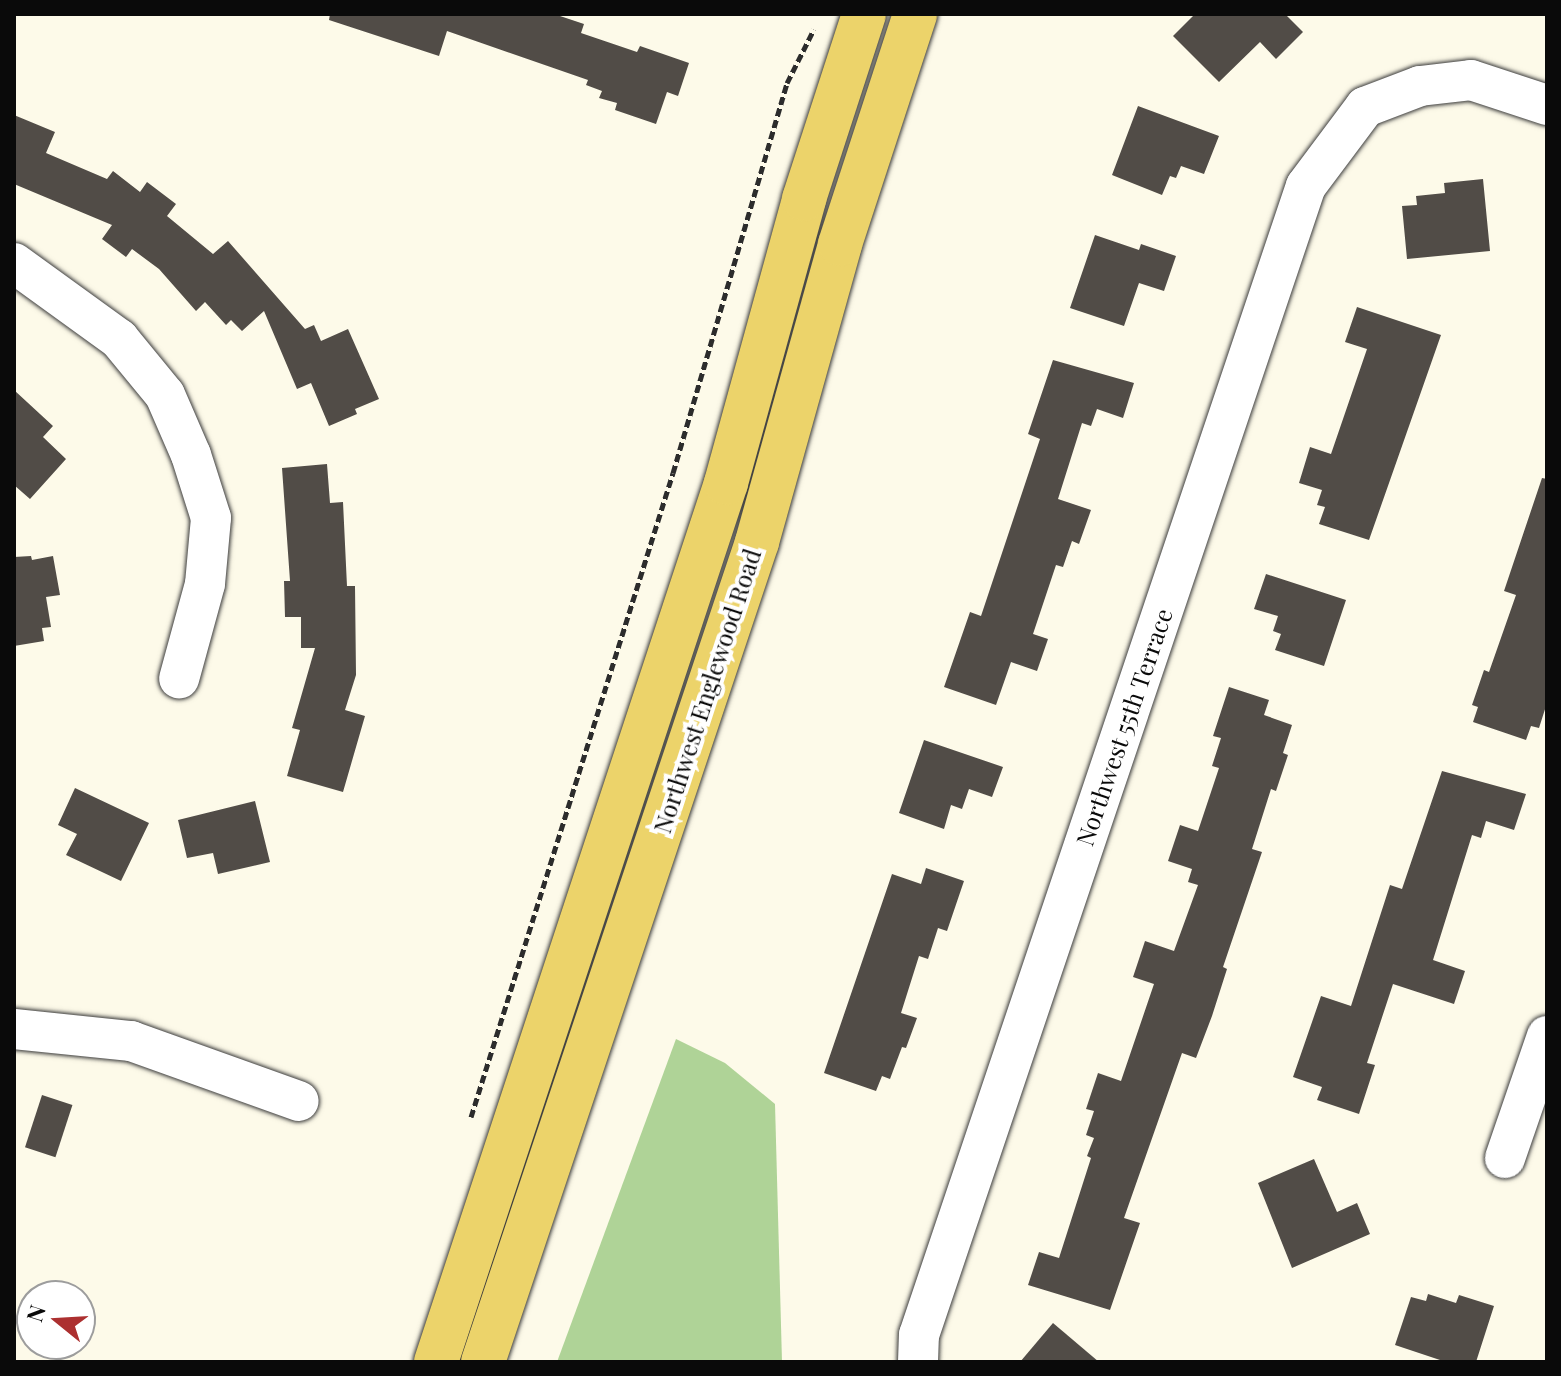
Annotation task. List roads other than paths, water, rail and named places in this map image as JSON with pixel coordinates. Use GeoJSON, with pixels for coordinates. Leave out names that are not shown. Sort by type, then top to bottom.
{"type":"FeatureCollection","features":[{"type":"Feature","properties":{"kind":"main road","name":"Northwest Englewood Road"},"geometry":{"type":"LineString","coordinates":[[436,1362],[726,483],[804,199],[862,15]]}},
{"type":"Feature","properties":{"kind":"main road","name":"Northwest Englewood Road"},"geometry":{"type":"LineString","coordinates":[[483,1362],[757,542],[840,244],[912,22]]}},
{"type":"Feature","properties":{"kind":"street"},"geometry":{"type":"LineString","coordinates":[[862,15],[912,22]]}},
{"type":"Feature","properties":{"kind":"street","name":"Northwest 55th Terrace"},"geometry":{"type":"LineString","coordinates":[[918,1362],[919,1335],[1306,186],[1365,107],[1420,86],[1471,80],[1547,105]]}},
{"type":"Feature","properties":{"kind":"street"},"geometry":{"type":"LineString","coordinates":[[14,263],[119,339],[165,395],[191,455],[211,518],[205,584],[179,679]]}},
{"type":"Feature","properties":{"kind":"street"},"geometry":{"type":"LineString","coordinates":[[14,1029],[131,1041],[299,1101]]}},
{"type":"Feature","properties":{"kind":"street"},"geometry":{"type":"LineString","coordinates":[[1505,1158],[1547,1036]]}}]}
